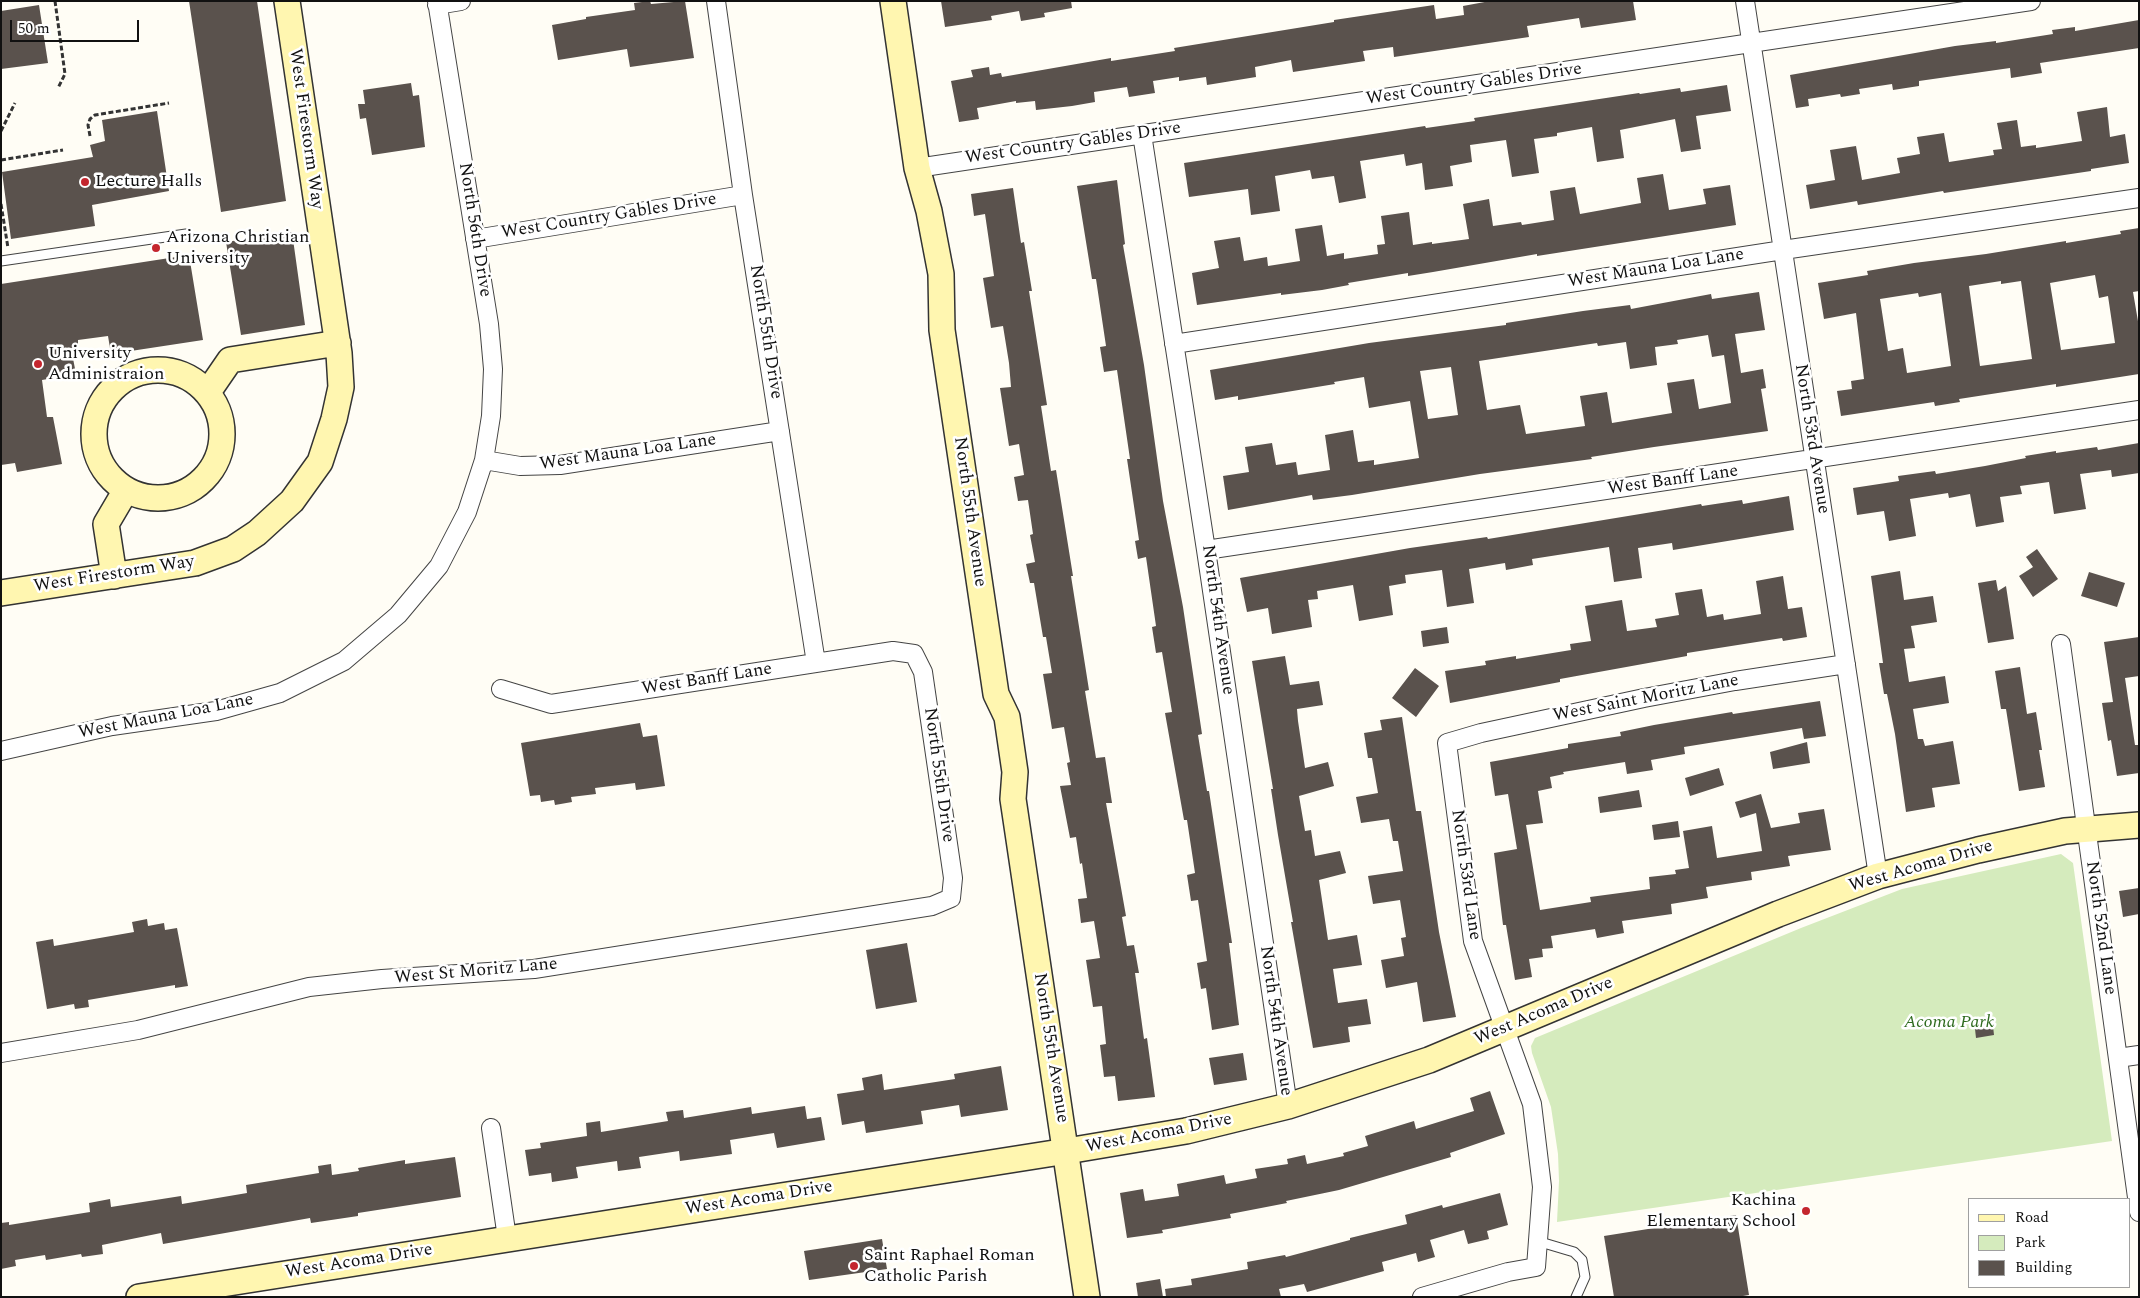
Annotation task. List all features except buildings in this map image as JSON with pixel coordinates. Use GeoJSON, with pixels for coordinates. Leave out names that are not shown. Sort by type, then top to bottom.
{"type":"FeatureCollection","features":[{"type":"Feature","properties":{"kind":"street","name":"West Firestorm Way"},"geometry":{"type":"LineString","coordinates":[[1,593],[195,563],[233,549],[257,532],[292,502],[320,462],[334,418],[341,387],[338,343],[287,1]]}},
{"type":"Feature","properties":{"kind":"street"},"geometry":{"type":"LineString","coordinates":[[437,3],[461,1]]}},
{"type":"Feature","properties":{"kind":"street","name":"North 55th Drive"},"geometry":{"type":"LineString","coordinates":[[716,1],[816,663]]}},
{"type":"Feature","properties":{"kind":"street","name":"North 55th Avenue"},"geometry":{"type":"LineString","coordinates":[[893,1],[916,168],[915,214],[925,278],[942,330],[996,694],[1006,718],[1016,772],[1013,799],[1067,1151],[1087,1297]]}},
{"type":"Feature","properties":{"kind":"street","name":"North 53rd Avenue"},"geometry":{"type":"LineString","coordinates":[[1745,1],[1878,876]]}},
{"type":"Feature","properties":{"kind":"street","name":"West Country Gables Drive"},"geometry":{"type":"LineString","coordinates":[[916,168],[2031,1]]}},
{"type":"Feature","properties":{"kind":"street","name":"North 56th Drive"},"geometry":{"type":"LineString","coordinates":[[437,3],[475,239],[493,369],[491,416],[484,460]]}},
{"type":"Feature","properties":{"kind":"street","name":"North 54th Avenue"},"geometry":{"type":"LineString","coordinates":[[1142,134],[1288,1106]]}},
{"type":"Feature","properties":{"kind":"street","name":"West Country Gables Drive"},"geometry":{"type":"LineString","coordinates":[[475,239],[744,195]]}},
{"type":"Feature","properties":{"kind":"street","name":"West Mauna Loa Lane"},"geometry":{"type":"LineString","coordinates":[[1174,344],[1783,250],[2139,198]]}},
{"type":"Feature","properties":{"kind":"street"},"geometry":{"type":"LineString","coordinates":[[208,392],[230,360],[338,343]]}},
{"type":"Feature","properties":{"kind":"street"},"geometry":{"type":"LineString","coordinates":[[148,370],[169,370],[190,378],[208,392],[219,411],[224,434],[220,456],[208,476],[191,490],[170,498],[147,498],[126,490],[108,475],[97,456],[94,434],[98,411],[109,392],[127,378],[148,370]]}},
{"type":"Feature","properties":{"kind":"street","name":"West Banff Lane"},"geometry":{"type":"LineString","coordinates":[[1206,550],[2139,410]]}},
{"type":"Feature","properties":{"kind":"street","name":"West Mauna Loa Lane"},"geometry":{"type":"LineString","coordinates":[[1,752],[112,726],[216,711],[280,693],[344,661],[398,616],[439,566],[467,512],[484,460],[520,466],[560,465],[780,431]]}},
{"type":"Feature","properties":{"kind":"street"},"geometry":{"type":"LineString","coordinates":[[114,576],[106,524],[126,490]]}},
{"type":"Feature","properties":{"kind":"street","name":"North 52nd Lane"},"geometry":{"type":"LineString","coordinates":[[2061,644],[2139,1212]]}},
{"type":"Feature","properties":{"kind":"street","name":"West Banff Lane"},"geometry":{"type":"LineString","coordinates":[[501,689],[550,704],[893,651],[914,654]]}},
{"type":"Feature","properties":{"kind":"street","name":"North 55th Drive"},"geometry":{"type":"LineString","coordinates":[[914,654],[923,672],[953,878],[952,898]]}},
{"type":"Feature","properties":{"kind":"street","name":"West Saint Moritz Lane"},"geometry":{"type":"LineString","coordinates":[[1447,743],[1481,733],[1644,698],[1735,681],[1846,664]]}},
{"type":"Feature","properties":{"kind":"street","name":"North 53rd Lane"},"geometry":{"type":"LineString","coordinates":[[1422,1297],[1508,1272],[1536,1267],[1542,1187],[1532,1104],[1473,941],[1447,743]]}},
{"type":"Feature","properties":{"kind":"street","name":"West Acoma Drive"},"geometry":{"type":"LineString","coordinates":[[139,1297],[1186,1131],[1288,1106],[1428,1060],[1778,914],[1878,876],[1978,850],[2087,828],[2139,825]]}},
{"type":"Feature","properties":{"kind":"street","name":"West St Moritz Lane"},"geometry":{"type":"LineString","coordinates":[[1,1053],[138,1030],[309,987],[534,969],[932,906],[952,898]]}},
{"type":"Feature","properties":{"kind":"street"},"geometry":{"type":"LineString","coordinates":[[2118,1058],[2139,1056]]}},
{"type":"Feature","properties":{"kind":"street"},"geometry":{"type":"LineString","coordinates":[[491,1128],[507,1238]]}},
{"type":"Feature","properties":{"kind":"lane"},"geometry":{"type":"LineString","coordinates":[[1,262],[186,234]]}},
{"type":"Feature","properties":{"kind":"lane"},"geometry":{"type":"LineString","coordinates":[[1537,1241],[1574,1252],[1582,1260],[1584,1277],[1576,1297]]}},
{"type":"Feature","properties":{"kind":"path"},"geometry":{"type":"LineString","coordinates":[[55,1],[64,74],[58,88]]}},
{"type":"Feature","properties":{"kind":"path"},"geometry":{"type":"LineString","coordinates":[[1,131],[15,103]]}},
{"type":"Feature","properties":{"kind":"path"},"geometry":{"type":"LineString","coordinates":[[90,136],[90,120],[95,115],[169,103]]}},
{"type":"Feature","properties":{"kind":"path"},"geometry":{"type":"LineString","coordinates":[[1,160],[63,150]]}},
{"type":"Feature","properties":{"kind":"path"},"geometry":{"type":"LineString","coordinates":[[1,204],[9,251]]}},
{"type":"Feature","properties":{"kind":"green space","name":"Acoma Park"},"geometry":{"type":"Polygon","coordinates":[[[2061,854],[2073,863],[2112,1141],[1557,1222],[1558,1154],[1551,1107],[1532,1053],[1531,1046],[1535,1038],[1801,928],[1902,889],[2061,854]]]}},
{"type":"Feature","properties":{"kind":"place","name":"Lecture Halls"},"geometry":{"type":"Point","coordinates":[85,182]}},
{"type":"Feature","properties":{"kind":"place","name":"Arizona Christian University"},"geometry":{"type":"Point","coordinates":[156,248]}},
{"type":"Feature","properties":{"kind":"place","name":"University Administraion"},"geometry":{"type":"Point","coordinates":[38,364]}},
{"type":"Feature","properties":{"kind":"place","name":"Kachina Elementary School"},"geometry":{"type":"Point","coordinates":[1806,1211]}},
{"type":"Feature","properties":{"kind":"place","name":"Saint Raphael Roman Catholic Parish"},"geometry":{"type":"Point","coordinates":[854,1266]}}]}
